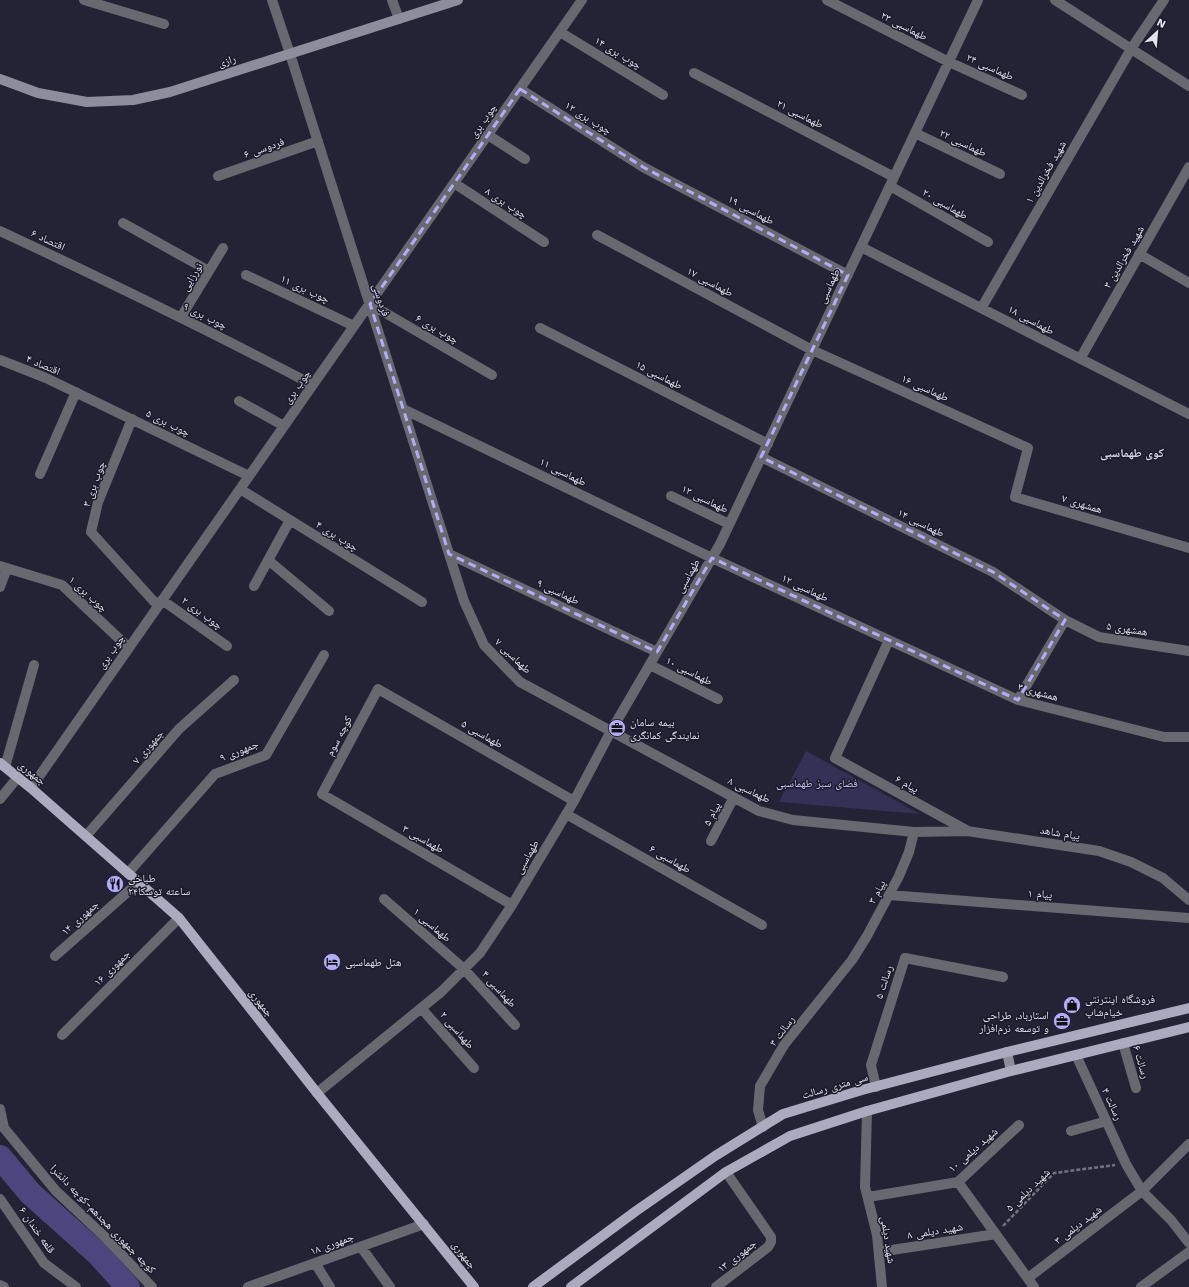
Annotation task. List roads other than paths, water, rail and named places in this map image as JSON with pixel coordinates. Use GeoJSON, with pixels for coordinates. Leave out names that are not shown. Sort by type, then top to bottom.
{"type":"FeatureCollection","features":[{"type":"Feature","properties":{"kind":"main road","name":"رازی"},"geometry":{"type":"LineString","coordinates":[[0,79],[38,93],[87,102],[133,100],[170,92],[458,0]]}},
{"type":"Feature","properties":{"kind":"main road","name":"جمهوری"},"geometry":{"type":"LineString","coordinates":[[3,765],[179,918],[317,1093],[424,1224],[468,1282],[474,1287]]}},
{"type":"Feature","properties":{"kind":"main road","name":"سی متری رسالت"},"geometry":{"type":"LineString","coordinates":[[533,1287],[636,1211],[715,1156],[783,1114],[876,1087],[1007,1052],[1189,1008]]}},
{"type":"Feature","properties":{"kind":"main road"},"geometry":{"type":"LineString","coordinates":[[571,1287],[726,1172],[790,1136],[867,1111],[1012,1071],[1189,1027]]}},
{"type":"Feature","properties":{"kind":"main road"},"geometry":{"type":"LineString","coordinates":[[1007,1052],[1012,1071]]}},
{"type":"Feature","properties":{"kind":"street"},"geometry":{"type":"LineString","coordinates":[[84,0],[164,24]]}},
{"type":"Feature","properties":{"kind":"street","name":"فردوسی"},"geometry":{"type":"LineString","coordinates":[[272,0],[449,554]]}},
{"type":"Feature","properties":{"kind":"street"},"geometry":{"type":"LineString","coordinates":[[392,0],[399,19]]}},
{"type":"Feature","properties":{"kind":"street","name":"چوب بری"},"geometry":{"type":"LineString","coordinates":[[31,788],[582,0]]}},
{"type":"Feature","properties":{"kind":"street","name":"۲۳ طهماسبی"},"geometry":{"type":"LineString","coordinates":[[826,0],[949,62]]}},
{"type":"Feature","properties":{"kind":"street"},"geometry":{"type":"LineString","coordinates":[[1055,0],[1189,86]]}},
{"type":"Feature","properties":{"kind":"street","name":"۱ شهید فخرالدین"},"geometry":{"type":"LineString","coordinates":[[982,307],[1131,49],[1164,0]]}},
{"type":"Feature","properties":{"kind":"street","name":"طهماسبی"},"geometry":{"type":"LineString","coordinates":[[317,1093],[441,992],[480,953],[512,906],[574,801],[611,731],[712,558],[768,444],[949,62],[975,1]]}},
{"type":"Feature","properties":{"kind":"street","name":"۱۴ چوب بری"},"geometry":{"type":"LineString","coordinates":[[560,32],[663,95]]}},
{"type":"Feature","properties":{"kind":"street","name":"۲۴ طهماسبی"},"geometry":{"type":"LineString","coordinates":[[949,62],[1022,95]]}},
{"type":"Feature","properties":{"kind":"street","name":"۲۱ طهماسبی"},"geometry":{"type":"LineString","coordinates":[[694,74],[894,177]]}},
{"type":"Feature","properties":{"kind":"street","name":"۱۲ چوب بری"},"geometry":{"type":"LineString","coordinates":[[520,89],[643,167]]}},
{"type":"Feature","properties":{"kind":"street","name":"۲۲ طهماسبی"},"geometry":{"type":"LineString","coordinates":[[915,133],[1000,174]]}},
{"type":"Feature","properties":{"kind":"street"},"geometry":{"type":"LineString","coordinates":[[488,135],[525,159]]}},
{"type":"Feature","properties":{"kind":"street","name":"فردوسی ۶"},"geometry":{"type":"LineString","coordinates":[[218,176],[318,141]]}},
{"type":"Feature","properties":{"kind":"street","name":"۱۹ طهماسبی"},"geometry":{"type":"LineString","coordinates":[[643,167],[848,275]]}},
{"type":"Feature","properties":{"kind":"street","name":"۳ شهید فخرالدین"},"geometry":{"type":"LineString","coordinates":[[1080,359],[1189,167]]}},
{"type":"Feature","properties":{"kind":"street","name":"۸ چوب بری"},"geometry":{"type":"LineString","coordinates":[[454,183],[544,242]]}},
{"type":"Feature","properties":{"kind":"street","name":"۲۰ طهماسبی"},"geometry":{"type":"LineString","coordinates":[[890,186],[988,242]]}},
{"type":"Feature","properties":{"kind":"street"},"geometry":{"type":"LineString","coordinates":[[123,224],[209,271]]}},
{"type":"Feature","properties":{"kind":"street","name":"۶ اقتصاد"},"geometry":{"type":"LineString","coordinates":[[0,231],[86,271]]}},
{"type":"Feature","properties":{"kind":"street","name":"۱۷ طهماسبی"},"geometry":{"type":"LineString","coordinates":[[597,235],[812,350]]}},
{"type":"Feature","properties":{"kind":"street","name":"۱۸ طهماسبی"},"geometry":{"type":"LineString","coordinates":[[861,247],[982,307],[1189,414]]}},
{"type":"Feature","properties":{"kind":"street","name":"نورزایی"},"geometry":{"type":"LineString","coordinates":[[181,318],[223,248]]}},
{"type":"Feature","properties":{"kind":"street"},"geometry":{"type":"LineString","coordinates":[[1139,254],[1189,282]]}},
{"type":"Feature","properties":{"kind":"street","name":"۹ چوب بری"},"geometry":{"type":"LineString","coordinates":[[86,271],[219,336],[313,385]]}},
{"type":"Feature","properties":{"kind":"street","name":"۱۱ چوب بری"},"geometry":{"type":"LineString","coordinates":[[246,274],[354,326]]}},
{"type":"Feature","properties":{"kind":"street","name":"۶ چوب بری"},"geometry":{"type":"LineString","coordinates":[[370,304],[492,375]]}},
{"type":"Feature","properties":{"kind":"street","name":"۱۵ طهماسبی"},"geometry":{"type":"LineString","coordinates":[[540,328],[768,444]]}},
{"type":"Feature","properties":{"kind":"street","name":"۱۶ طهماسبی"},"geometry":{"type":"LineString","coordinates":[[812,350],[1028,448]]}},
{"type":"Feature","properties":{"kind":"street","name":"۴ اقتصاد"},"geometry":{"type":"LineString","coordinates":[[0,360],[46,378],[76,392]]}},
{"type":"Feature","properties":{"kind":"street"},"geometry":{"type":"LineString","coordinates":[[40,474],[76,392]]}},
{"type":"Feature","properties":{"kind":"street","name":"۵ چوب بری"},"geometry":{"type":"LineString","coordinates":[[76,392],[249,476]]}},
{"type":"Feature","properties":{"kind":"street"},"geometry":{"type":"LineString","coordinates":[[239,400],[284,426]]}},
{"type":"Feature","properties":{"kind":"street","name":"۱۱ طهماسبی"},"geometry":{"type":"LineString","coordinates":[[403,409],[712,558]]}},
{"type":"Feature","properties":{"kind":"street","name":"۳ چوب بری"},"geometry":{"type":"LineString","coordinates":[[132,420],[98,502],[91,532],[160,603]]}},
{"type":"Feature","properties":{"kind":"street","name":"۷ همشهری"},"geometry":{"type":"LineString","coordinates":[[1028,448],[1015,496],[1189,548]]}},
{"type":"Feature","properties":{"kind":"street","name":"۱۴ طهماسبی"},"geometry":{"type":"LineString","coordinates":[[761,458],[993,572],[1065,620]]}},
{"type":"Feature","properties":{"kind":"street","name":"۴ چوب بری"},"geometry":{"type":"LineString","coordinates":[[240,490],[422,602]]}},
{"type":"Feature","properties":{"kind":"street","name":"۱۳ طهماسبی"},"geometry":{"type":"LineString","coordinates":[[671,496],[729,524]]}},
{"type":"Feature","properties":{"kind":"street"},"geometry":{"type":"LineString","coordinates":[[254,586],[290,520]]}},
{"type":"Feature","properties":{"kind":"street","name":"۹ طهماسبی"},"geometry":{"type":"LineString","coordinates":[[449,554],[657,652]]}},
{"type":"Feature","properties":{"kind":"street","name":"۷ طهماسبی"},"geometry":{"type":"LineString","coordinates":[[449,554],[464,601],[484,645],[520,682],[611,731]]}},
{"type":"Feature","properties":{"kind":"street","name":"۱۲ طهماسبی"},"geometry":{"type":"LineString","coordinates":[[712,558],[889,640]]}},
{"type":"Feature","properties":{"kind":"street"},"geometry":{"type":"LineString","coordinates":[[268,560],[329,611]]}},
{"type":"Feature","properties":{"kind":"street"},"geometry":{"type":"LineString","coordinates":[[0,587],[3,567]]}},
{"type":"Feature","properties":{"kind":"street","name":"۱ چوب بری"},"geometry":{"type":"LineString","coordinates":[[3,567],[62,585],[129,648]]}},
{"type":"Feature","properties":{"kind":"street","name":"۲ چوب بری"},"geometry":{"type":"LineString","coordinates":[[160,603],[227,646]]}},
{"type":"Feature","properties":{"kind":"street"},"geometry":{"type":"LineString","coordinates":[[1018,700],[1065,620]]}},
{"type":"Feature","properties":{"kind":"street","name":"۵ همشهری"},"geometry":{"type":"LineString","coordinates":[[1065,620],[1099,637],[1189,651]]}},
{"type":"Feature","properties":{"kind":"street","name":"۳ همشهری"},"geometry":{"type":"LineString","coordinates":[[889,640],[1018,700],[1164,738],[1189,738]]}},
{"type":"Feature","properties":{"kind":"street","name":"۶ پیام"},"geometry":{"type":"LineString","coordinates":[[889,640],[835,758],[968,831]]}},
{"type":"Feature","properties":{"kind":"street","name":"۹ جمهوری"},"geometry":{"type":"LineString","coordinates":[[128,873],[215,774],[266,755],[324,655]]}},
{"type":"Feature","properties":{"kind":"street"},"geometry":{"type":"LineString","coordinates":[[3,765],[34,665]]}},
{"type":"Feature","properties":{"kind":"street","name":"۱۰ طهماسبی"},"geometry":{"type":"LineString","coordinates":[[650,665],[718,699]]}},
{"type":"Feature","properties":{"kind":"street","name":"۷ جمهوری"},"geometry":{"type":"LineString","coordinates":[[86,836],[179,729],[234,680]]}},
{"type":"Feature","properties":{"kind":"street","name":"کوچه سوم"},"geometry":{"type":"LineString","coordinates":[[322,794],[378,689]]}},
{"type":"Feature","properties":{"kind":"street","name":"۵ طهماسبی"},"geometry":{"type":"LineString","coordinates":[[378,689],[574,801]]}},
{"type":"Feature","properties":{"kind":"street","name":"۸ طهماسبی"},"geometry":{"type":"LineString","coordinates":[[611,731],[759,811],[792,820],[914,832]]}},
{"type":"Feature","properties":{"kind":"street"},"geometry":{"type":"LineString","coordinates":[[0,799],[18,777]]}},
{"type":"Feature","properties":{"kind":"street","name":"۳ طهماسبی"},"geometry":{"type":"LineString","coordinates":[[322,794],[512,906]]}},
{"type":"Feature","properties":{"kind":"street","name":"۵ پیام"},"geometry":{"type":"LineString","coordinates":[[712,841],[734,797]]}},
{"type":"Feature","properties":{"kind":"street","name":"۶ طهماسبی"},"geometry":{"type":"LineString","coordinates":[[566,814],[762,925]]}},
{"type":"Feature","properties":{"kind":"street","name":"پیام شاهد"},"geometry":{"type":"LineString","coordinates":[[914,832],[968,831],[1099,851],[1132,862],[1163,878],[1189,900]]}},
{"type":"Feature","properties":{"kind":"street","name":"۳ پیام"},"geometry":{"type":"LineString","coordinates":[[852,960],[889,895],[909,852],[914,832]]}},
{"type":"Feature","properties":{"kind":"street","name":"۱۴ جمهوری"},"geometry":{"type":"LineString","coordinates":[[55,956],[138,882]]}},
{"type":"Feature","properties":{"kind":"street","name":"۱ پیام"},"geometry":{"type":"LineString","coordinates":[[889,895],[1189,918]]}},
{"type":"Feature","properties":{"kind":"street","name":"۱ طهماسبی"},"geometry":{"type":"LineString","coordinates":[[384,899],[464,969]]}},
{"type":"Feature","properties":{"kind":"street","name":"۱۶ جمهوری"},"geometry":{"type":"LineString","coordinates":[[62,1035],[179,918]]}},
{"type":"Feature","properties":{"kind":"street","name":"۵ رسالت"},"geometry":{"type":"LineString","coordinates":[[876,1087],[872,1066],[905,958],[1003,977]]}},
{"type":"Feature","properties":{"kind":"street","name":"۳ رسالت"},"geometry":{"type":"LineString","coordinates":[[763,1127],[758,1110],[760,1086],[784,1045],[852,960]]}},
{"type":"Feature","properties":{"kind":"street","name":"۴ طهماسبی"},"geometry":{"type":"LineString","coordinates":[[464,969],[515,1025]]}},
{"type":"Feature","properties":{"kind":"street","name":"۲ طهماسبی"},"geometry":{"type":"LineString","coordinates":[[422,1008],[474,1068]]}},
{"type":"Feature","properties":{"kind":"street","name":"۶ رسالت"},"geometry":{"type":"LineString","coordinates":[[1123,1043],[1136,1088]]}},
{"type":"Feature","properties":{"kind":"street","name":"۴ رسالت"},"geometry":{"type":"LineString","coordinates":[[1076,1055],[1126,1164],[1142,1191],[1170,1220],[1189,1243]]}},
{"type":"Feature","properties":{"kind":"street","name":"کوچه جمهوری هجدهم-کوچه دانشرا"},"geometry":{"type":"LineString","coordinates":[[0,1109],[4,1128],[56,1190],[105,1237],[152,1287]]}},
{"type":"Feature","properties":{"kind":"street","name":"شهید دیلمی"},"geometry":{"type":"LineString","coordinates":[[867,1111],[865,1187],[877,1235],[882,1287]]}},
{"type":"Feature","properties":{"kind":"street"},"geometry":{"type":"LineString","coordinates":[[1072,1131],[1107,1121]]}},
{"type":"Feature","properties":{"kind":"street","name":"۱۰ شهید دیلمی"},"geometry":{"type":"LineString","coordinates":[[868,1197],[958,1182],[1019,1125]]}},
{"type":"Feature","properties":{"kind":"street","name":"شهید دیلمی ۳"},"geometry":{"type":"LineString","coordinates":[[1028,1278],[1142,1191],[1189,1144]]}},
{"type":"Feature","properties":{"kind":"street","name":"۱۳ جمهوری"},"geometry":{"type":"LineString","coordinates":[[716,1287],[768,1247],[771,1242],[771,1237],[726,1172]]}},
{"type":"Feature","properties":{"kind":"street"},"geometry":{"type":"LineString","coordinates":[[958,1182],[1034,1287]]}},
{"type":"Feature","properties":{"kind":"street","name":"۶ قلعه خندان"},"geometry":{"type":"LineString","coordinates":[[0,1199],[44,1263],[76,1287]]}},
{"type":"Feature","properties":{"kind":"street","name":"جمهوری ۱۸"},"geometry":{"type":"LineString","coordinates":[[248,1287],[262,1285],[315,1263],[424,1224]]}},
{"type":"Feature","properties":{"kind":"street","name":"۸ شهید دیلمی"},"geometry":{"type":"LineString","coordinates":[[879,1252],[996,1234]]}},
{"type":"Feature","properties":{"kind":"street"},"geometry":{"type":"LineString","coordinates":[[361,1247],[390,1287]]}},
{"type":"Feature","properties":{"kind":"street"},"geometry":{"type":"LineString","coordinates":[[1141,1287],[1189,1252]]}},
{"type":"Feature","properties":{"kind":"street"},"geometry":{"type":"LineString","coordinates":[[315,1263],[330,1287]]}},
{"type":"Feature","properties":{"kind":"street"},"geometry":{"type":"LineString","coordinates":[[0,1285],[4,1287]]}},
{"type":"Feature","properties":{"kind":"waterway"},"geometry":{"type":"LineString","coordinates":[[0,1157],[30,1193],[97,1253],[128,1287]]}},
{"type":"Feature","properties":{"kind":"place","name":"بیمه سامان نمایندگی کمانگری"},"geometry":{"type":"Point","coordinates":[617,728]}},
{"type":"Feature","properties":{"kind":"place","name":"طباخی ۲۴ساعته توسکا"},"geometry":{"type":"Point","coordinates":[115,884]}},
{"type":"Feature","properties":{"kind":"place","name":"هتل طهماسبی"},"geometry":{"type":"Point","coordinates":[332,962]}},
{"type":"Feature","properties":{"kind":"place","name":"فروشگاه اینترنتی خیام‌شاپ"},"geometry":{"type":"Point","coordinates":[1072,1005]}},
{"type":"Feature","properties":{"kind":"place","name":"استارباد، طراحی و توسعه نرم‌افزار"},"geometry":{"type":"Point","coordinates":[1062,1021]}},
{"type":"Feature","properties":{"kind":"district","name":"کوی طهماسبی"},"geometry":{"type":"Point","coordinates":[1132,453]}},
{"type":"Feature","properties":{"kind":"park label","name":"فضای سبز طهماسبی"},"geometry":{"type":"Point","coordinates":[817,783]}}]}
